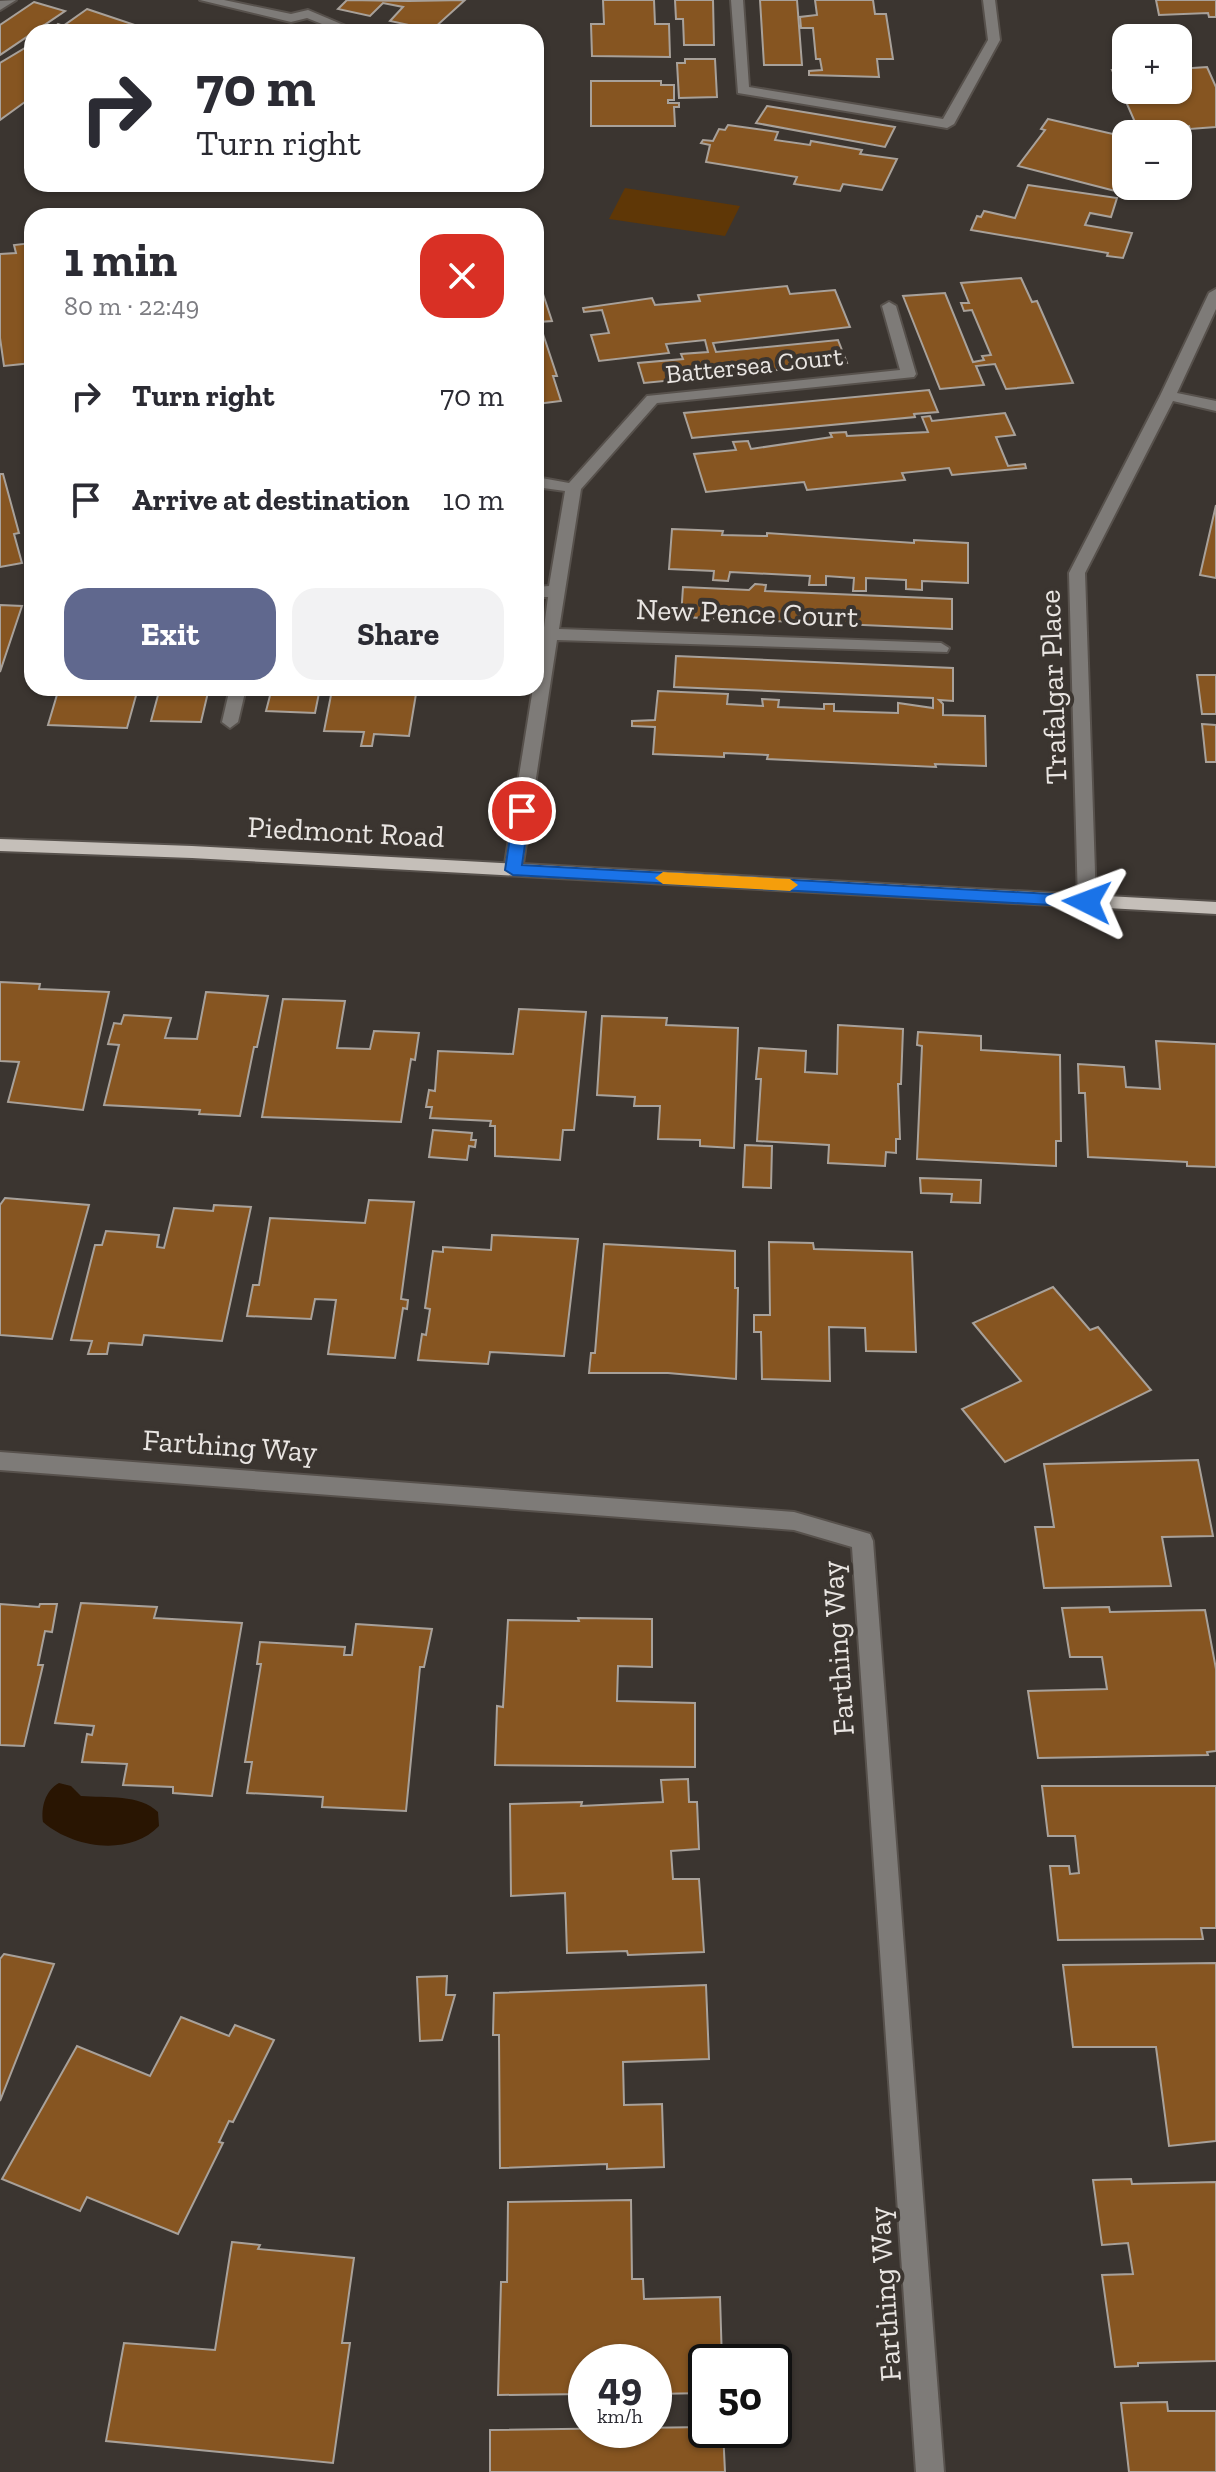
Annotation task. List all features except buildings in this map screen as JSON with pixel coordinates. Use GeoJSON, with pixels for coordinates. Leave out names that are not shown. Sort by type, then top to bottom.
{"type":"FeatureCollection","features":[{"type":"Feature","properties":{"kind":"main road","name":"Piedmont Road"},"geometry":{"type":"LineString","coordinates":[[0,845],[1216,908]]}},
{"type":"Feature","properties":{"kind":"street"},"geometry":{"type":"LineString","coordinates":[[0,6],[10,0]]}},
{"type":"Feature","properties":{"kind":"street"},"geometry":{"type":"LineString","coordinates":[[206,0],[291,18],[308,14],[322,0]]}},
{"type":"Feature","properties":{"kind":"street"},"geometry":{"type":"LineString","coordinates":[[737,0],[743,90],[947,124],[994,40],[989,0]]}},
{"type":"Feature","properties":{"kind":"street"},"geometry":{"type":"LineString","coordinates":[[308,14],[334,24]]}},
{"type":"Feature","properties":{"kind":"street","name":"Trafalgar Place"},"geometry":{"type":"LineString","coordinates":[[1087,902],[1077,573],[1168,396],[1216,293]]}},
{"type":"Feature","properties":{"kind":"street","name":"Battersea Court"},"geometry":{"type":"LineString","coordinates":[[573,488],[652,399],[909,374],[889,306]]}},
{"type":"Feature","properties":{"kind":"street"},"geometry":{"type":"LineString","coordinates":[[1168,396],[1216,406]]}},
{"type":"Feature","properties":{"kind":"street"},"geometry":{"type":"LineString","coordinates":[[544,483],[573,488],[544,672]]}},
{"type":"Feature","properties":{"kind":"street"},"geometry":{"type":"LineString","coordinates":[[544,592],[557,591]]}},
{"type":"Feature","properties":{"kind":"street","name":"New Pence Court"},"geometry":{"type":"LineString","coordinates":[[550,634],[941,648]]}},
{"type":"Feature","properties":{"kind":"street"},"geometry":{"type":"LineString","coordinates":[[230,722],[236,696]]}},
{"type":"Feature","properties":{"kind":"street"},"geometry":{"type":"LineString","coordinates":[[513,870],[540,696]]}},
{"type":"Feature","properties":{"kind":"street","name":"Farthing Way"},"geometry":{"type":"LineString","coordinates":[[0,1461],[794,1521],[862,1541],[930,2472]]}},
{"type":"Feature","properties":{"kind":"shaded area"},"geometry":{"type":"Polygon","coordinates":[[[625,188],[740,206],[725,236],[609,219],[625,188]]]}},
{"type":"Feature","properties":{"kind":"shaded area"},"geometry":{"type":"Polygon","coordinates":[[[59,1783],[71,1786],[81,1796],[142,1802],[158,1812],[159,1826],[147,1836],[117,1845],[85,1843],[70,1838],[43,1822],[45,1800],[50,1790],[59,1783]]]}},
{"type":"Feature","properties":{"kind":"slow traffic"},"geometry":{"type":"LineString","coordinates":[[663,878],[790,885]]}},
{"type":"Feature","properties":{"kind":"route"},"geometry":{"type":"LineString","coordinates":[[522,811],[513,870],[1087,902]]}}]}
